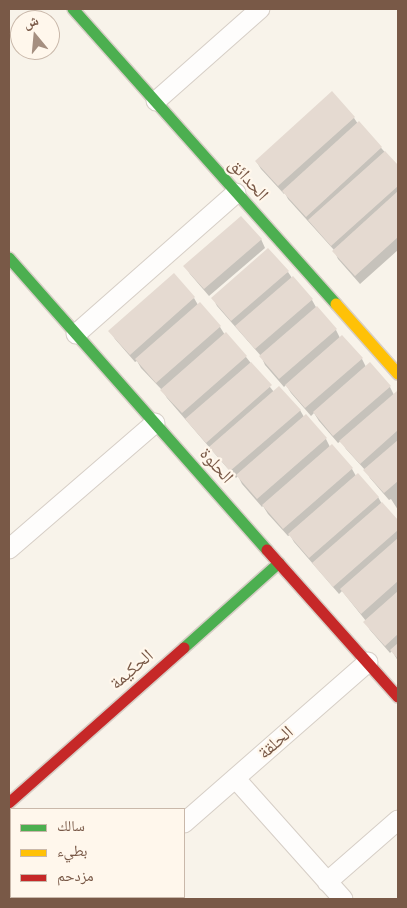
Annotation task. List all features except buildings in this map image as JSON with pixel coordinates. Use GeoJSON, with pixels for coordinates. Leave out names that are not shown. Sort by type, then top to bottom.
{"type":"FeatureCollection","features":[{"type":"Feature","properties":{"kind":"street","name":"الحدائق"},"geometry":{"type":"LineString","coordinates":[[73,9],[398,374]]}},
{"type":"Feature","properties":{"kind":"street"},"geometry":{"type":"LineString","coordinates":[[156,101],[260,9]]}},
{"type":"Feature","properties":{"kind":"street"},"geometry":{"type":"LineString","coordinates":[[76,334],[236,193]]}},
{"type":"Feature","properties":{"kind":"street","name":"الحلوة"},"geometry":{"type":"LineString","coordinates":[[9,258],[398,696]]}},
{"type":"Feature","properties":{"kind":"street"},"geometry":{"type":"LineString","coordinates":[[9,549],[155,423]]}},
{"type":"Feature","properties":{"kind":"street","name":"الحكيمة"},"geometry":{"type":"LineString","coordinates":[[9,802],[279,563]]}},
{"type":"Feature","properties":{"kind":"street","name":"الحلقة"},"geometry":{"type":"LineString","coordinates":[[185,822],[368,662]]}},
{"type":"Feature","properties":{"kind":"street"},"geometry":{"type":"LineString","coordinates":[[235,778],[343,899]]}},
{"type":"Feature","properties":{"kind":"street"},"geometry":{"type":"LineString","coordinates":[[327,882],[398,820]]}},
{"type":"Feature","properties":{"kind":"traffic: fast"},"geometry":{"type":"LineString","coordinates":[[73,9],[336,304]]}},
{"type":"Feature","properties":{"kind":"traffic: fast"},"geometry":{"type":"LineString","coordinates":[[9,258],[267,550]]}},
{"type":"Feature","properties":{"kind":"traffic: fast"},"geometry":{"type":"LineString","coordinates":[[184,648],[279,563]]}},
{"type":"Feature","properties":{"kind":"traffic: slow"},"geometry":{"type":"LineString","coordinates":[[336,304],[398,374]]}},
{"type":"Feature","properties":{"kind":"traffic: jam"},"geometry":{"type":"LineString","coordinates":[[267,550],[398,697]]}},
{"type":"Feature","properties":{"kind":"traffic: jam"},"geometry":{"type":"LineString","coordinates":[[9,803],[184,648]]}}]}
